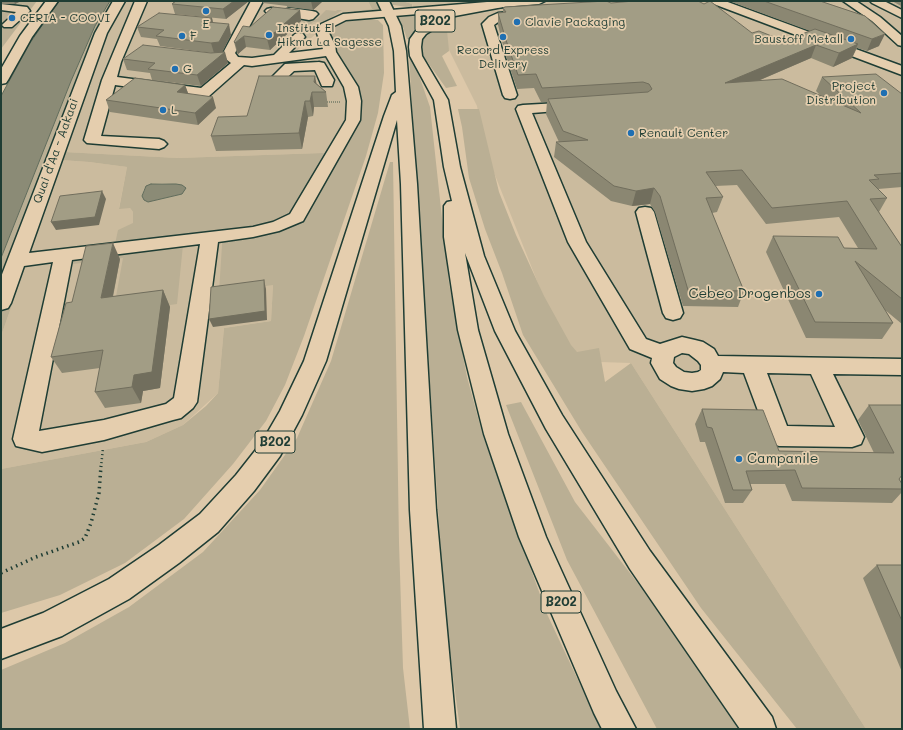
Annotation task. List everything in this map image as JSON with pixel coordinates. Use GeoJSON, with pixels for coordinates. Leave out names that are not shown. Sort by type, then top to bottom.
{"type":"FeatureCollection","features":[{"type":"Feature","properties":{"kind":"main road","name":"Quai d'Aa - Aakaai"},"geometry":{"type":"LineString","coordinates":[[1,303],[100,33],[119,1]]}},
{"type":"Feature","properties":{"kind":"main road"},"geometry":{"type":"LineString","coordinates":[[144,1],[134,14],[128,47],[109,80],[92,140],[159,144]]}},
{"type":"Feature","properties":{"kind":"main road"},"geometry":{"type":"LineString","coordinates":[[417,6],[421,4],[468,1]]}},
{"type":"Feature","properties":{"kind":"main road"},"geometry":{"type":"LineString","coordinates":[[715,1],[902,71]]}},
{"type":"Feature","properties":{"kind":"main road"},"geometry":{"type":"LineString","coordinates":[[849,1],[897,33],[902,42]]}},
{"type":"Feature","properties":{"kind":"main road"},"geometry":{"type":"LineString","coordinates":[[876,1],[902,15]]}},
{"type":"Feature","properties":{"kind":"main road"},"geometry":{"type":"LineString","coordinates":[[1,80],[26,36],[50,3]]}},
{"type":"Feature","properties":{"kind":"main road"},"geometry":{"type":"LineString","coordinates":[[204,94],[230,59],[229,53],[253,3],[284,13]]}},
{"type":"Feature","properties":{"kind":"main road"},"geometry":{"type":"LineString","coordinates":[[16,261],[253,232],[279,226],[297,217],[353,120],[354,101],[351,87],[330,52],[329,45],[322,31],[325,26],[343,17],[360,15],[386,6],[486,3],[538,7]]}},
{"type":"Feature","properties":{"kind":"main road","name":"B202"},"geometry":{"type":"LineString","coordinates":[[503,4],[452,14],[430,25],[422,31],[416,39],[416,56],[441,100],[448,130],[452,166],[453,238],[458,275],[468,330],[496,434],[533,537],[605,702],[620,729]]}},
{"type":"Feature","properties":{"kind":"main road","name":"B202"},"geometry":{"type":"LineString","coordinates":[[386,6],[395,26],[400,51],[409,184],[423,510],[440,729]]}},
{"type":"Feature","properties":{"kind":"main road"},"geometry":{"type":"LineString","coordinates":[[1,7],[23,9],[24,11],[8,24]]}},
{"type":"Feature","properties":{"kind":"main road"},"geometry":{"type":"LineString","coordinates":[[510,95],[488,24],[493,19],[502,15],[538,7]]}},
{"type":"Feature","properties":{"kind":"main road"},"geometry":{"type":"LineString","coordinates":[[134,14],[149,16]]}},
{"type":"Feature","properties":{"kind":"main road"},"geometry":{"type":"LineString","coordinates":[[360,15],[382,19],[395,26]]}},
{"type":"Feature","properties":{"kind":"main road"},"geometry":{"type":"LineString","coordinates":[[229,24],[243,26]]}},
{"type":"Feature","properties":{"kind":"main road"},"geometry":{"type":"LineString","coordinates":[[279,59],[281,54],[299,37]]}},
{"type":"Feature","properties":{"kind":"main road"},"geometry":{"type":"LineString","coordinates":[[230,59],[252,62],[330,52]]}},
{"type":"Feature","properties":{"kind":"main road"},"geometry":{"type":"LineString","coordinates":[[275,82],[346,79]]}},
{"type":"Feature","properties":{"kind":"main road"},"geometry":{"type":"LineString","coordinates":[[109,80],[220,96]]}},
{"type":"Feature","properties":{"kind":"main road"},"geometry":{"type":"LineString","coordinates":[[313,86],[327,80]]}},
{"type":"Feature","properties":{"kind":"main road","name":"B202"},"geometry":{"type":"LineString","coordinates":[[1,644],[51,625],[106,596],[119,589],[169,554],[209,523],[271,449],[290,415],[314,361],[386,136],[391,116],[402,88]]}},
{"type":"Feature","properties":{"kind":"main road"},"geometry":{"type":"LineString","coordinates":[[593,105],[523,109],[577,242],[638,344],[663,354]]}},
{"type":"Feature","properties":{"kind":"main road","name":"B202"},"geometry":{"type":"LineString","coordinates":[[452,166],[475,256],[505,331],[554,422],[640,560],[760,729]]}},
{"type":"Feature","properties":{"kind":"main road"},"geometry":{"type":"LineString","coordinates":[[645,212],[673,313]]}},
{"type":"Feature","properties":{"kind":"main road"},"geometry":{"type":"LineString","coordinates":[[64,255],[25,439],[42,442],[104,430],[173,411],[185,402],[210,237]]}},
{"type":"Feature","properties":{"kind":"main road"},"geometry":{"type":"LineString","coordinates":[[682,346],[695,348],[706,355],[712,364],[712,373],[704,380],[692,382],[679,380],[668,373],[662,363],[663,354],[670,348],[682,346]]}},
{"type":"Feature","properties":{"kind":"main road"},"geometry":{"type":"LineString","coordinates":[[712,364],[902,366]]}},
{"type":"Feature","properties":{"kind":"main road"},"geometry":{"type":"LineString","coordinates":[[752,364],[779,436],[852,437],[818,365]]}},
{"type":"Feature","properties":{"kind":"path"},"geometry":{"type":"LineString","coordinates":[[1,573],[36,557],[79,542],[86,538],[92,523],[99,493],[104,430]]}},
{"type":"Feature","properties":{"kind":"shaded area","name":"CERIA - COOVI"},"geometry":{"type":"Polygon","coordinates":[[[1,1],[37,1],[1,49],[1,1]]]}},
{"type":"Feature","properties":{"kind":"shaded area"},"geometry":{"type":"Polygon","coordinates":[[[59,1],[110,1],[95,26],[71,81],[1,258],[1,96],[30,43],[59,1]]]}},
{"type":"Feature","properties":{"kind":"shaded area"},"geometry":{"type":"Polygon","coordinates":[[[110,1],[124,1],[104,39],[64,152],[178,158],[322,153],[341,155],[356,120],[347,70],[336,50],[329,30],[333,24],[347,19],[378,20],[383,25],[384,73],[378,113],[366,156],[304,336],[285,385],[266,421],[233,464],[184,519],[125,563],[60,595],[1,613],[1,469],[146,442],[183,425],[206,406],[218,393],[224,328],[271,321],[273,285],[219,292],[223,230],[115,244],[118,230],[133,223],[133,212],[130,208],[119,209],[127,167],[61,160],[42,220],[1,336],[1,258],[71,81],[95,26],[110,1]],[[162,183],[151,184],[144,189],[142,196],[148,202],[182,194],[182,185],[162,183]]]}},
{"type":"Feature","properties":{"kind":"shaded area"},"geometry":{"type":"Polygon","coordinates":[[[124,1],[368,1],[372,9],[354,11],[353,14],[325,22],[318,32],[285,61],[339,54],[347,70],[356,120],[341,155],[322,153],[178,158],[63,152],[104,39],[124,1]]]}},
{"type":"Feature","properties":{"kind":"shaded area"},"geometry":{"type":"Polygon","coordinates":[[[368,1],[402,1],[412,4],[412,8],[394,5],[381,6],[379,10],[375,12],[353,14],[354,11],[372,9],[368,1]]]}},
{"type":"Feature","properties":{"kind":"shaded area"},"geometry":{"type":"Polygon","coordinates":[[[402,1],[902,1],[902,729],[866,729],[631,363],[569,361],[485,150],[477,106],[448,48],[446,19],[414,12],[412,4],[402,1]]]}},
{"type":"Feature","properties":{"kind":"shaded area"},"geometry":{"type":"Polygon","coordinates":[[[469,8],[446,19],[449,51],[442,56],[457,86],[446,88],[421,53],[421,41],[407,39],[396,13],[469,8]]]}},
{"type":"Feature","properties":{"kind":"shaded area"},"geometry":{"type":"Polygon","coordinates":[[[326,10],[342,10],[326,21],[313,22],[306,29],[299,28],[293,30],[302,21],[306,22],[309,19],[317,19],[326,10]]]}},
{"type":"Feature","properties":{"kind":"shaded area"},"geometry":{"type":"Polygon","coordinates":[[[409,54],[416,67],[430,107],[449,283],[467,377],[483,436],[547,614],[601,729],[460,729],[445,616],[409,54]]]}},
{"type":"Feature","properties":{"kind":"shaded area"},"geometry":{"type":"Polygon","coordinates":[[[458,109],[479,109],[499,192],[516,235],[544,296],[571,345],[577,352],[599,348],[605,382],[631,363],[866,729],[797,729],[701,608],[582,432],[523,335],[485,229],[469,178],[458,109]]]}},
{"type":"Feature","properties":{"kind":"shaded area"},"geometry":{"type":"Polygon","coordinates":[[[61,160],[127,167],[119,208],[130,208],[133,212],[133,223],[223,230],[273,285],[271,321],[224,328],[218,393],[183,425],[146,442],[1,469],[1,336],[42,220],[61,160]]]}},
{"type":"Feature","properties":{"kind":"shaded area"},"geometry":{"type":"Polygon","coordinates":[[[390,162],[393,162],[399,543],[403,668],[410,729],[1,729],[1,670],[65,643],[129,607],[203,552],[260,490],[297,438],[331,361],[390,162]]]}},
{"type":"Feature","properties":{"kind":"shaded area"},"geometry":{"type":"Polygon","coordinates":[[[151,184],[176,184],[182,185],[186,188],[182,194],[148,202],[144,200],[142,196],[146,186],[151,184]]]}},
{"type":"Feature","properties":{"kind":"shaded area"},"geometry":{"type":"Polygon","coordinates":[[[183,245],[177,304],[113,313],[123,258],[73,264],[74,259],[183,245]]]}},
{"type":"Feature","properties":{"kind":"shaded area"},"geometry":{"type":"Polygon","coordinates":[[[521,402],[575,502],[640,586],[741,729],[657,729],[567,560],[506,405],[521,402]]]}},
{"type":"Feature","properties":{"kind":"building"},"geometry":{"type":"Polygon","coordinates":[[[176,1],[234,1],[223,9],[172,4],[176,1]]]}},
{"type":"Feature","properties":{"kind":"building"},"geometry":{"type":"Polygon","coordinates":[[[606,1],[611,3],[634,1],[698,1],[704,4],[710,1],[752,33],[759,31],[784,41],[815,29],[858,44],[839,53],[816,45],[725,83],[782,79],[861,113],[822,77],[876,74],[902,94],[902,173],[874,175],[879,179],[869,180],[887,198],[870,199],[902,247],[902,299],[855,261],[893,323],[815,322],[773,236],[838,237],[844,248],[877,249],[847,201],[772,208],[742,170],[706,172],[723,197],[706,198],[744,291],[688,290],[660,196],[654,188],[636,191],[614,186],[556,142],[588,140],[563,131],[548,99],[648,92],[652,89],[649,84],[643,82],[542,88],[536,74],[518,75],[498,13],[506,12],[503,8],[505,7],[606,1]]]}},
{"type":"Feature","properties":{"kind":"building"},"geometry":{"type":"Polygon","coordinates":[[[764,1],[820,1],[865,16],[885,34],[872,39],[764,1]]]}},
{"type":"Feature","properties":{"kind":"building"},"geometry":{"type":"Polygon","coordinates":[[[273,7],[300,10],[267,39],[244,36],[235,43],[234,42],[243,26],[250,27],[273,7]]]}},
{"type":"Feature","properties":{"kind":"building"},"geometry":{"type":"Polygon","coordinates":[[[159,13],[212,18],[207,22],[229,24],[219,42],[211,43],[156,36],[164,30],[137,27],[159,13]]]}},
{"type":"Feature","properties":{"kind":"building"},"geometry":{"type":"Polygon","coordinates":[[[143,45],[211,53],[225,52],[197,75],[148,69],[155,63],[123,59],[143,45]]]}},
{"type":"Feature","properties":{"kind":"building"},"geometry":{"type":"Polygon","coordinates":[[[259,76],[315,76],[314,82],[326,92],[312,92],[310,101],[305,101],[299,133],[211,136],[218,117],[247,116],[259,76]]]}},
{"type":"Feature","properties":{"kind":"building"},"geometry":{"type":"Polygon","coordinates":[[[135,78],[185,85],[177,92],[213,97],[195,113],[106,100],[135,78]]]}},
{"type":"Feature","properties":{"kind":"building"},"geometry":{"type":"Polygon","coordinates":[[[102,191],[95,217],[51,222],[60,196],[102,191]]]}},
{"type":"Feature","properties":{"kind":"building"},"geometry":{"type":"Polygon","coordinates":[[[113,243],[101,298],[163,290],[152,372],[134,375],[132,387],[95,392],[103,350],[51,357],[66,303],[72,302],[86,246],[113,243]]]}},
{"type":"Feature","properties":{"kind":"building"},"geometry":{"type":"Polygon","coordinates":[[[264,280],[265,311],[209,319],[211,287],[264,280]]]}},
{"type":"Feature","properties":{"kind":"building"},"geometry":{"type":"Polygon","coordinates":[[[869,405],[902,405],[902,475],[899,479],[902,484],[902,489],[802,488],[795,470],[746,471],[752,490],[733,490],[712,428],[707,427],[702,409],[763,410],[779,451],[894,453],[869,405]]]}},
{"type":"Feature","properties":{"kind":"building"},"geometry":{"type":"Polygon","coordinates":[[[877,565],[902,565],[902,621],[877,565]]]}},
{"type":"Feature","properties":{"kind":"place","name":"E"},"geometry":{"type":"Point","coordinates":[206,11]}},
{"type":"Feature","properties":{"kind":"place","name":"CERIA - COOVI"},"geometry":{"type":"Point","coordinates":[12,18]}},
{"type":"Feature","properties":{"kind":"place","name":"Clavie Packaging"},"geometry":{"type":"Point","coordinates":[517,22]}},
{"type":"Feature","properties":{"kind":"place","name":"Institut El Hikma La Sagesse"},"geometry":{"type":"Point","coordinates":[269,35]}},
{"type":"Feature","properties":{"kind":"place","name":"F"},"geometry":{"type":"Point","coordinates":[182,36]}},
{"type":"Feature","properties":{"kind":"place","name":"Record Express Delivery"},"geometry":{"type":"Point","coordinates":[503,37]}},
{"type":"Feature","properties":{"kind":"place","name":"Baustoff Metall"},"geometry":{"type":"Point","coordinates":[851,39]}},
{"type":"Feature","properties":{"kind":"place","name":"G"},"geometry":{"type":"Point","coordinates":[175,69]}},
{"type":"Feature","properties":{"kind":"place","name":"Project Distribution"},"geometry":{"type":"Point","coordinates":[884,93]}},
{"type":"Feature","properties":{"kind":"place","name":"L"},"geometry":{"type":"Point","coordinates":[163,110]}},
{"type":"Feature","properties":{"kind":"place","name":"Renault Center"},"geometry":{"type":"Point","coordinates":[631,133]}},
{"type":"Feature","properties":{"kind":"place","name":"Cebeo Drogenbos"},"geometry":{"type":"Point","coordinates":[819,294]}},
{"type":"Feature","properties":{"kind":"place","name":"Campanile"},"geometry":{"type":"Point","coordinates":[739,459]}}]}
